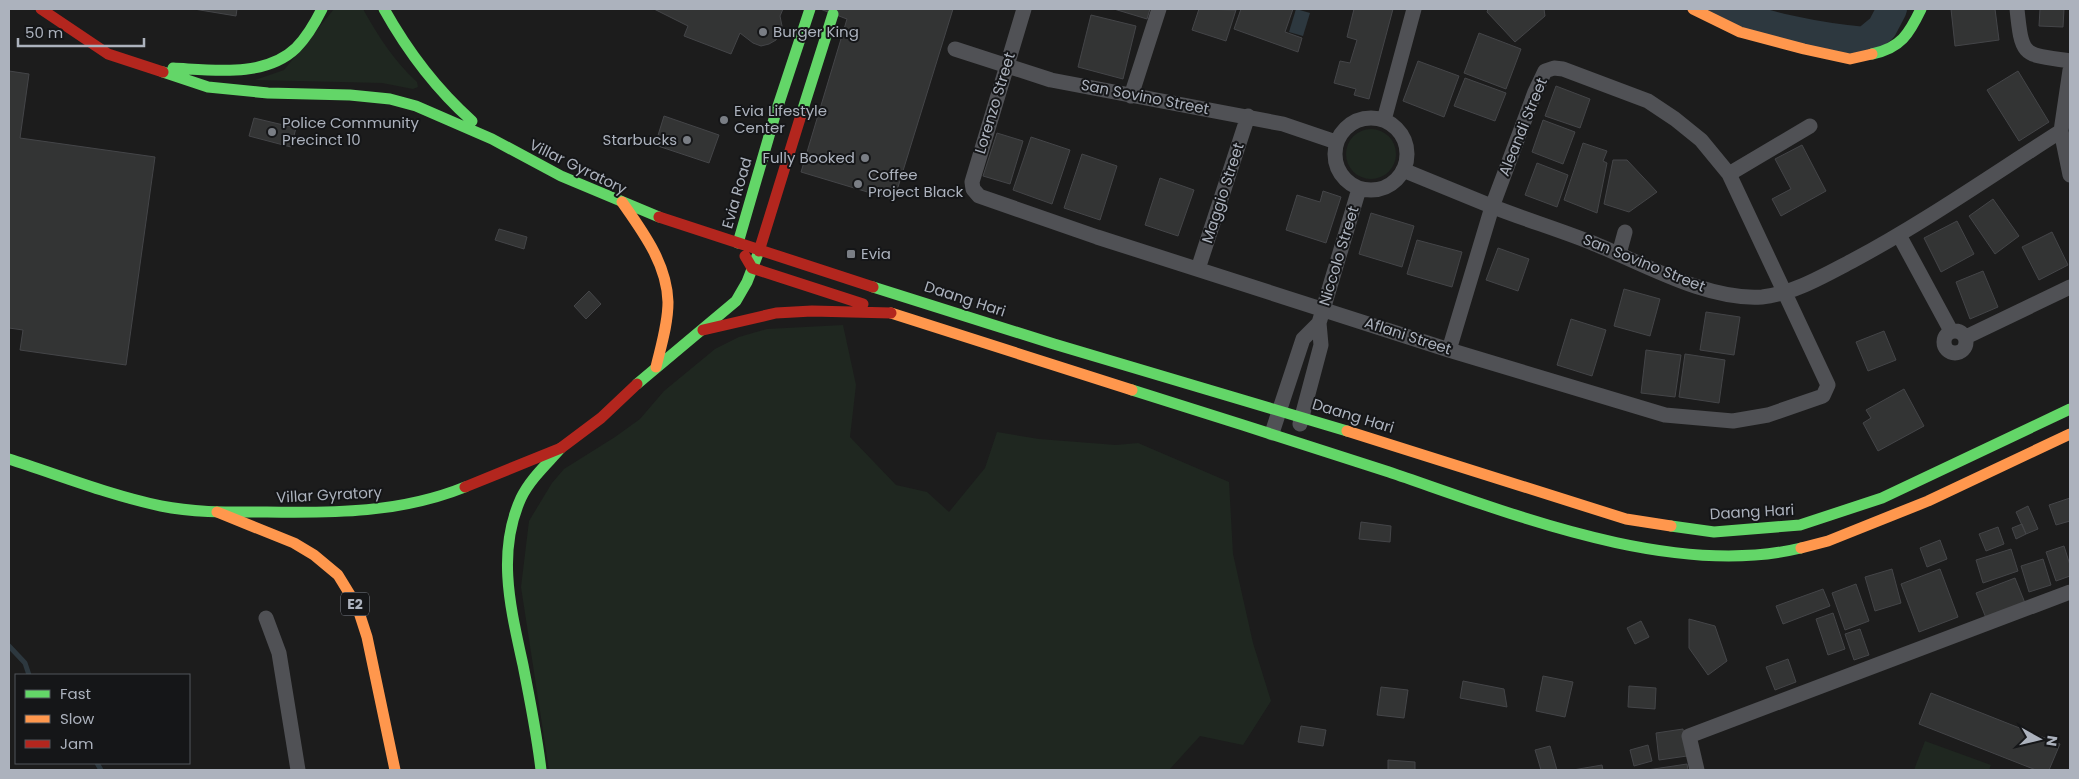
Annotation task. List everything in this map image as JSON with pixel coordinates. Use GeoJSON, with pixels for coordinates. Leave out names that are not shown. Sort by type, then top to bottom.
{"type":"FeatureCollection","features":[{"type":"Feature","properties":{"kind":"main road","name":"Villar Gyratory"},"geometry":{"type":"LineString","coordinates":[[9,460],[122,496],[163,506],[218,512],[337,513],[384,508],[460,489],[561,448],[601,418],[656,367],[665,329],[668,302],[663,274],[655,253],[622,202],[561,176],[492,139],[439,114],[390,99],[350,95],[233,91],[208,87],[108,54],[42,9]]}},
{"type":"Feature","properties":{"kind":"main road"},"geometry":{"type":"LineString","coordinates":[[147,66],[243,70],[273,63],[295,49],[310,31],[322,9]]}},
{"type":"Feature","properties":{"kind":"main road"},"geometry":{"type":"LineString","coordinates":[[384,9],[402,41],[425,74],[446,99],[492,139]]}},
{"type":"Feature","properties":{"kind":"main road","name":"Evia Road"},"geometry":{"type":"LineString","coordinates":[[752,268],[738,243],[776,112],[810,9]]}},
{"type":"Feature","properties":{"kind":"main road"},"geometry":{"type":"LineString","coordinates":[[1693,9],[1740,32],[1850,59],[1893,48],[1903,40],[1921,9]]}},
{"type":"Feature","properties":{"kind":"main road"},"geometry":{"type":"LineString","coordinates":[[656,367],[736,301],[747,282],[760,251],[833,14]]}},
{"type":"Feature","properties":{"kind":"main road","name":"Daang Hari"},"geometry":{"type":"LineString","coordinates":[[622,202],[760,251],[1054,344],[1279,409],[1626,518],[1714,532],[1800,525],[1837,514],[1914,484],[2070,409]]}},
{"type":"Feature","properties":{"kind":"main road"},"geometry":{"type":"LineString","coordinates":[[752,268],[1295,440],[1520,516],[1603,539],[1662,552],[1738,556],[1791,550],[1828,541],[1928,501],[2070,434]]}},
{"type":"Feature","properties":{"kind":"main road"},"geometry":{"type":"LineString","coordinates":[[703,330],[776,314],[812,311],[891,313]]}},
{"type":"Feature","properties":{"kind":"main road"},"geometry":{"type":"LineString","coordinates":[[541,770],[507,585],[506,554],[511,525],[521,498],[533,480],[561,448]]}},
{"type":"Feature","properties":{"kind":"main road","name":"E2"},"geometry":{"type":"LineString","coordinates":[[218,512],[294,543],[314,555],[338,575],[356,606],[367,637],[395,770]]}},
{"type":"Feature","properties":{"kind":"street","name":"Lorenzo Street"},"geometry":{"type":"LineString","coordinates":[[979,196],[973,190],[972,182],[1024,9]]}},
{"type":"Feature","properties":{"kind":"street"},"geometry":{"type":"LineString","coordinates":[[1132,96],[1159,9]]}},
{"type":"Feature","properties":{"kind":"street"},"geometry":{"type":"LineString","coordinates":[[1384,120],[1414,9]]}},
{"type":"Feature","properties":{"kind":"street"},"geometry":{"type":"LineString","coordinates":[[2017,9],[2023,46],[2032,55],[2070,62]]}},
{"type":"Feature","properties":{"kind":"street","name":"San Sovino Street"},"geometry":{"type":"LineString","coordinates":[[955,49],[1051,80],[1248,116],[1284,124],[1336,142]]}},
{"type":"Feature","properties":{"kind":"street","name":"Aleandi Street"},"geometry":{"type":"LineString","coordinates":[[1449,350],[1492,206],[1539,81],[1546,71],[1554,68],[1563,69],[1648,101],[1675,119],[1701,140],[1729,174],[1826,377]]}},
{"type":"Feature","properties":{"kind":"street"},"geometry":{"type":"LineString","coordinates":[[2070,70],[2061,132],[2070,175]]}},
{"type":"Feature","properties":{"kind":"street","name":"Maggio Street"},"geometry":{"type":"LineString","coordinates":[[1198,269],[1248,116]]}},
{"type":"Feature","properties":{"kind":"street"},"geometry":{"type":"LineString","coordinates":[[1365,118],[1384,120],[1393,125],[1404,140],[1406,160],[1404,170],[1393,183],[1385,188],[1368,190],[1350,185],[1338,170],[1335,161],[1336,142],[1341,133],[1356,121],[1365,118]]}},
{"type":"Feature","properties":{"kind":"street"},"geometry":{"type":"LineString","coordinates":[[1729,174],[1810,126]]}},
{"type":"Feature","properties":{"kind":"street","name":"San Sovino Street"},"geometry":{"type":"LineString","coordinates":[[1404,170],[1492,206],[1619,254],[1676,280],[1705,289],[1761,297],[1785,292],[1834,270],[1899,235],[2061,132]]}},
{"type":"Feature","properties":{"kind":"street","name":"Niccolo Street"},"geometry":{"type":"LineString","coordinates":[[1295,440],[1322,345],[1321,316],[1360,189]]}},
{"type":"Feature","properties":{"kind":"street","name":"Aflani Street"},"geometry":{"type":"LineString","coordinates":[[979,196],[1198,269],[1321,316],[1449,350],[1665,415],[1733,421],[1768,416],[1823,396],[1828,385],[1826,377]]}},
{"type":"Feature","properties":{"kind":"street"},"geometry":{"type":"LineString","coordinates":[[1619,254],[1625,232]]}},
{"type":"Feature","properties":{"kind":"street"},"geometry":{"type":"LineString","coordinates":[[1899,235],[1951,331]]}},
{"type":"Feature","properties":{"kind":"street"},"geometry":{"type":"LineString","coordinates":[[1966,338],[2070,288]]}},
{"type":"Feature","properties":{"kind":"street","name":"Niccolo Street"},"geometry":{"type":"LineString","coordinates":[[1272,433],[1303,339],[1321,316]]}},
{"type":"Feature","properties":{"kind":"street"},"geometry":{"type":"LineString","coordinates":[[1958,330],[1966,338],[1966,345],[1962,351],[1951,352],[1945,347],[1944,340],[1951,331],[1958,330]]}},
{"type":"Feature","properties":{"kind":"street"},"geometry":{"type":"LineString","coordinates":[[1697,770],[1689,736],[2070,592]]}},
{"type":"Feature","properties":{"kind":"street"},"geometry":{"type":"LineString","coordinates":[[266,618],[279,654],[298,770]]}},
{"type":"Feature","properties":{"kind":"shaded area"},"geometry":{"type":"Polygon","coordinates":[[[334,9],[363,9],[387,48],[417,82],[418,87],[413,89],[382,83],[255,80],[284,70],[334,9]]]}},
{"type":"Feature","properties":{"kind":"shaded area"},"geometry":{"type":"Polygon","coordinates":[[[1296,9],[1310,13],[1303,36],[1289,32],[1296,9]]]}},
{"type":"Feature","properties":{"kind":"shaded area"},"geometry":{"type":"Polygon","coordinates":[[[1366,129],[1376,129],[1389,136],[1396,149],[1396,159],[1389,172],[1376,179],[1366,179],[1357,175],[1350,168],[1346,159],[1346,149],[1350,140],[1357,133],[1366,129]]]}},
{"type":"Feature","properties":{"kind":"shaded area"},"geometry":{"type":"Polygon","coordinates":[[[843,325],[856,385],[850,437],[896,485],[927,492],[949,512],[985,468],[997,432],[1039,439],[1116,445],[1138,443],[1229,482],[1233,554],[1253,643],[1271,701],[1243,745],[1200,736],[1169,770],[549,770],[521,587],[529,521],[552,483],[564,469],[640,419],[664,391],[715,349],[739,337],[767,329],[843,325]]]}},
{"type":"Feature","properties":{"kind":"shaded area"},"geometry":{"type":"Polygon","coordinates":[[[1925,741],[1991,765],[1989,770],[1914,770],[1925,741]]]}},
{"type":"Feature","properties":{"kind":"building"},"geometry":{"type":"Polygon","coordinates":[[[194,9],[237,9],[236,16],[194,9]]]}},
{"type":"Feature","properties":{"kind":"building"},"geometry":{"type":"Polygon","coordinates":[[[654,9],[783,9],[780,16],[782,26],[776,40],[761,46],[753,43],[740,33],[731,54],[684,36],[688,26],[654,9]]]}},
{"type":"Feature","properties":{"kind":"building"},"geometry":{"type":"Polygon","coordinates":[[[820,9],[953,9],[894,200],[801,172],[847,19],[820,9]]]}},
{"type":"Feature","properties":{"kind":"building"},"geometry":{"type":"Polygon","coordinates":[[[1114,9],[1150,9],[1147,19],[1114,9]]]}},
{"type":"Feature","properties":{"kind":"building"},"geometry":{"type":"Polygon","coordinates":[[[1199,9],[1236,10],[1226,41],[1192,30],[1199,9]]]}},
{"type":"Feature","properties":{"kind":"building"},"geometry":{"type":"Polygon","coordinates":[[[1241,9],[1293,9],[1285,32],[1302,38],[1298,52],[1234,29],[1241,9]]]}},
{"type":"Feature","properties":{"kind":"building"},"geometry":{"type":"Polygon","coordinates":[[[1354,9],[1393,9],[1369,99],[1354,95],[1356,89],[1334,83],[1340,61],[1350,63],[1357,40],[1347,37],[1354,9]]]}},
{"type":"Feature","properties":{"kind":"building"},"geometry":{"type":"Polygon","coordinates":[[[1488,9],[1544,9],[1545,16],[1515,42],[1487,12],[1488,9]]]}},
{"type":"Feature","properties":{"kind":"building"},"geometry":{"type":"Polygon","coordinates":[[[1951,9],[1995,9],[1999,40],[1955,46],[1951,9]]]}},
{"type":"Feature","properties":{"kind":"building"},"geometry":{"type":"Polygon","coordinates":[[[2040,9],[2064,9],[2063,27],[2039,26],[2040,9]]]}},
{"type":"Feature","properties":{"kind":"building"},"geometry":{"type":"Polygon","coordinates":[[[1091,15],[1136,26],[1123,79],[1078,67],[1091,15]]]}},
{"type":"Feature","properties":{"kind":"building"},"geometry":{"type":"Polygon","coordinates":[[[1479,33],[1521,49],[1506,89],[1464,73],[1479,33]]]}},
{"type":"Feature","properties":{"kind":"building"},"geometry":{"type":"Polygon","coordinates":[[[1418,61],[1459,76],[1444,117],[1403,101],[1418,61]]]}},
{"type":"Feature","properties":{"kind":"building"},"geometry":{"type":"Polygon","coordinates":[[[9,71],[29,74],[20,138],[155,157],[126,365],[20,350],[23,330],[9,328],[9,71]]]}},
{"type":"Feature","properties":{"kind":"building"},"geometry":{"type":"Polygon","coordinates":[[[2018,71],[2049,122],[2019,141],[1987,90],[2018,71]]]}},
{"type":"Feature","properties":{"kind":"building"},"geometry":{"type":"Polygon","coordinates":[[[1465,78],[1506,93],[1495,121],[1454,106],[1465,78]]]}},
{"type":"Feature","properties":{"kind":"building"},"geometry":{"type":"Polygon","coordinates":[[[1556,86],[1590,99],[1580,128],[1545,116],[1556,86]]]}},
{"type":"Feature","properties":{"kind":"building","name":"Starbucks"},"geometry":{"type":"Polygon","coordinates":[[[664,116],[719,135],[709,163],[655,145],[664,116]]]}},
{"type":"Feature","properties":{"kind":"building","name":"Police Community Precinct 10"},"geometry":{"type":"Polygon","coordinates":[[[254,118],[296,128],[291,147],[249,136],[254,118]]]}},
{"type":"Feature","properties":{"kind":"building"},"geometry":{"type":"Polygon","coordinates":[[[1543,120],[1575,132],[1563,164],[1532,152],[1543,120]]]}},
{"type":"Feature","properties":{"kind":"building"},"geometry":{"type":"Polygon","coordinates":[[[997,133],[1023,141],[1010,184],[983,176],[997,133]]]}},
{"type":"Feature","properties":{"kind":"building"},"geometry":{"type":"Polygon","coordinates":[[[1031,137],[1070,150],[1052,204],[1013,190],[1031,137]]]}},
{"type":"Feature","properties":{"kind":"building"},"geometry":{"type":"Polygon","coordinates":[[[1583,143],[1607,151],[1603,161],[1607,163],[1597,213],[1564,200],[1583,143]]]}},
{"type":"Feature","properties":{"kind":"building"},"geometry":{"type":"Polygon","coordinates":[[[1802,145],[1826,191],[1781,216],[1772,199],[1791,189],[1775,159],[1802,145]]]}},
{"type":"Feature","properties":{"kind":"building"},"geometry":{"type":"Polygon","coordinates":[[[1082,154],[1117,166],[1100,220],[1064,208],[1082,154]]]}},
{"type":"Feature","properties":{"kind":"building"},"geometry":{"type":"Polygon","coordinates":[[[1613,160],[1627,160],[1657,192],[1629,212],[1604,204],[1613,160]]]}},
{"type":"Feature","properties":{"kind":"building"},"geometry":{"type":"Polygon","coordinates":[[[1537,163],[1568,175],[1557,207],[1525,195],[1537,163]]]}},
{"type":"Feature","properties":{"kind":"building"},"geometry":{"type":"Polygon","coordinates":[[[1160,178],[1194,190],[1178,236],[1145,225],[1160,178]]]}},
{"type":"Feature","properties":{"kind":"building"},"geometry":{"type":"Polygon","coordinates":[[[1323,191],[1341,197],[1326,243],[1286,230],[1297,195],[1320,202],[1323,191]]]}},
{"type":"Feature","properties":{"kind":"building"},"geometry":{"type":"Polygon","coordinates":[[[1993,199],[2019,236],[1995,254],[1969,216],[1993,199]]]}},
{"type":"Feature","properties":{"kind":"building"},"geometry":{"type":"Polygon","coordinates":[[[1371,213],[1414,226],[1402,267],[1359,254],[1371,213]]]}},
{"type":"Feature","properties":{"kind":"building"},"geometry":{"type":"Polygon","coordinates":[[[1957,221],[1974,254],[1941,272],[1924,238],[1957,221]]]}},
{"type":"Feature","properties":{"kind":"building"},"geometry":{"type":"Polygon","coordinates":[[[499,229],[527,237],[524,249],[495,240],[499,229]]]}},
{"type":"Feature","properties":{"kind":"building"},"geometry":{"type":"Polygon","coordinates":[[[2052,232],[2068,265],[2039,280],[2022,247],[2052,232]]]}},
{"type":"Feature","properties":{"kind":"building"},"geometry":{"type":"Polygon","coordinates":[[[1417,240],[1462,252],[1452,287],[1407,274],[1417,240]]]}},
{"type":"Feature","properties":{"kind":"building"},"geometry":{"type":"Polygon","coordinates":[[[1498,248],[1529,259],[1518,291],[1486,280],[1498,248]]]}},
{"type":"Feature","properties":{"kind":"building"},"geometry":{"type":"Polygon","coordinates":[[[1983,271],[1998,307],[1970,319],[1956,282],[1983,271]]]}},
{"type":"Feature","properties":{"kind":"building"},"geometry":{"type":"Polygon","coordinates":[[[1624,289],[1660,299],[1650,336],[1614,326],[1624,289]]]}},
{"type":"Feature","properties":{"kind":"building"},"geometry":{"type":"Polygon","coordinates":[[[589,291],[601,304],[586,319],[574,306],[589,291]]]}},
{"type":"Feature","properties":{"kind":"building"},"geometry":{"type":"Polygon","coordinates":[[[1706,312],[1740,317],[1734,355],[1700,350],[1706,312]]]}},
{"type":"Feature","properties":{"kind":"building"},"geometry":{"type":"Polygon","coordinates":[[[1571,319],[1606,330],[1592,376],[1557,365],[1571,319]]]}},
{"type":"Feature","properties":{"kind":"building"},"geometry":{"type":"Polygon","coordinates":[[[1884,331],[1896,360],[1868,371],[1856,342],[1884,331]]]}},
{"type":"Feature","properties":{"kind":"building"},"geometry":{"type":"Polygon","coordinates":[[[1646,350],[1681,355],[1675,397],[1641,393],[1646,350]]]}},
{"type":"Feature","properties":{"kind":"building"},"geometry":{"type":"Polygon","coordinates":[[[1685,354],[1725,360],[1719,403],[1679,397],[1685,354]]]}},
{"type":"Feature","properties":{"kind":"building"},"geometry":{"type":"Polygon","coordinates":[[[1904,389],[1924,426],[1878,451],[1863,423],[1871,418],[1866,410],[1904,389]]]}},
{"type":"Feature","properties":{"kind":"building"},"geometry":{"type":"Polygon","coordinates":[[[2070,498],[2070,521],[2056,525],[2049,505],[2070,498]]]}},
{"type":"Feature","properties":{"kind":"building"},"geometry":{"type":"Polygon","coordinates":[[[2028,506],[2038,529],[2026,534],[2016,512],[2028,506]]]}},
{"type":"Feature","properties":{"kind":"building"},"geometry":{"type":"Polygon","coordinates":[[[1361,522],[1391,526],[1390,542],[1359,539],[1361,522]]]}},
{"type":"Feature","properties":{"kind":"building"},"geometry":{"type":"Polygon","coordinates":[[[2022,524],[2026,534],[2016,539],[2012,528],[2022,524]]]}},
{"type":"Feature","properties":{"kind":"building"},"geometry":{"type":"Polygon","coordinates":[[[1998,527],[2004,544],[1986,551],[1979,534],[1998,527]]]}},
{"type":"Feature","properties":{"kind":"building"},"geometry":{"type":"Polygon","coordinates":[[[1940,540],[1947,559],[1927,567],[1920,548],[1940,540]]]}},
{"type":"Feature","properties":{"kind":"building"},"geometry":{"type":"Polygon","coordinates":[[[2064,546],[2070,565],[2070,576],[2056,581],[2046,552],[2064,546]]]}},
{"type":"Feature","properties":{"kind":"building"},"geometry":{"type":"Polygon","coordinates":[[[2011,549],[2018,571],[1983,583],[1976,560],[2011,549]]]}},
{"type":"Feature","properties":{"kind":"building"},"geometry":{"type":"Polygon","coordinates":[[[2043,559],[2051,585],[2029,592],[2021,566],[2043,559]]]}},
{"type":"Feature","properties":{"kind":"building"},"geometry":{"type":"Polygon","coordinates":[[[1892,569],[1901,603],[1875,611],[1865,577],[1892,569]]]}},
{"type":"Feature","properties":{"kind":"building"},"geometry":{"type":"Polygon","coordinates":[[[1940,569],[1958,617],[1919,632],[1901,584],[1940,569]]]}},
{"type":"Feature","properties":{"kind":"building"},"geometry":{"type":"Polygon","coordinates":[[[2015,578],[2025,603],[1986,618],[1976,593],[2015,578]]]}},
{"type":"Feature","properties":{"kind":"building"},"geometry":{"type":"Polygon","coordinates":[[[1856,584],[1869,621],[1845,630],[1832,593],[1856,584]]]}},
{"type":"Feature","properties":{"kind":"building"},"geometry":{"type":"Polygon","coordinates":[[[1823,589],[1830,606],[1783,624],[1776,606],[1823,589]]]}},
{"type":"Feature","properties":{"kind":"building"},"geometry":{"type":"Polygon","coordinates":[[[1833,613],[1845,649],[1828,655],[1816,619],[1833,613]]]}},
{"type":"Feature","properties":{"kind":"building"},"geometry":{"type":"Polygon","coordinates":[[[1689,619],[1715,626],[1727,661],[1708,675],[1689,648],[1689,619]]]}},
{"type":"Feature","properties":{"kind":"building"},"geometry":{"type":"Polygon","coordinates":[[[1641,621],[1649,637],[1635,644],[1627,628],[1641,621]]]}},
{"type":"Feature","properties":{"kind":"building"},"geometry":{"type":"Polygon","coordinates":[[[1860,629],[1869,655],[1854,660],[1845,634],[1860,629]]]}},
{"type":"Feature","properties":{"kind":"building"},"geometry":{"type":"Polygon","coordinates":[[[1788,659],[1796,682],[1775,690],[1766,667],[1788,659]]]}},
{"type":"Feature","properties":{"kind":"building"},"geometry":{"type":"Polygon","coordinates":[[[1543,676],[1573,682],[1565,717],[1536,711],[1543,676]]]}},
{"type":"Feature","properties":{"kind":"building"},"geometry":{"type":"Polygon","coordinates":[[[1463,681],[1504,689],[1507,707],[1460,698],[1463,681]]]}},
{"type":"Feature","properties":{"kind":"building"},"geometry":{"type":"Polygon","coordinates":[[[1629,686],[1656,688],[1655,709],[1628,707],[1629,686]]]}},
{"type":"Feature","properties":{"kind":"building"},"geometry":{"type":"Polygon","coordinates":[[[1381,687],[1408,690],[1404,718],[1377,715],[1381,687]]]}},
{"type":"Feature","properties":{"kind":"building"},"geometry":{"type":"Polygon","coordinates":[[[1931,693],[2060,744],[2049,770],[2036,770],[1919,724],[1931,693]]]}},
{"type":"Feature","properties":{"kind":"building"},"geometry":{"type":"Polygon","coordinates":[[[1301,726],[1326,730],[1323,746],[1298,742],[1301,726]]]}},
{"type":"Feature","properties":{"kind":"building"},"geometry":{"type":"Polygon","coordinates":[[[1683,729],[1687,756],[1659,760],[1656,733],[1683,729]]]}},
{"type":"Feature","properties":{"kind":"building"},"geometry":{"type":"Polygon","coordinates":[[[1648,745],[1652,761],[1634,766],[1630,750],[1648,745]]]}},
{"type":"Feature","properties":{"kind":"building"},"geometry":{"type":"Polygon","coordinates":[[[1550,746],[1557,770],[1541,770],[1535,750],[1550,746]]]}},
{"type":"Feature","properties":{"kind":"building"},"geometry":{"type":"Polygon","coordinates":[[[1388,760],[1415,762],[1415,770],[1388,770],[1388,760]]]}},
{"type":"Feature","properties":{"kind":"building"},"geometry":{"type":"Polygon","coordinates":[[[1687,764],[1688,770],[1647,770],[1687,764]]]}},
{"type":"Feature","properties":{"kind":"building"},"geometry":{"type":"Polygon","coordinates":[[[1602,765],[1603,770],[1573,770],[1602,765]]]}},
{"type":"Feature","properties":{"kind":"waterway"},"geometry":{"type":"LineString","coordinates":[[1720,9],[1791,31],[1865,42],[1882,28],[1892,9]]}},
{"type":"Feature","properties":{"kind":"waterway"},"geometry":{"type":"LineString","coordinates":[[9,646],[25,663],[29,674]]}},
{"type":"Feature","properties":{"kind":"waterway"},"geometry":{"type":"LineString","coordinates":[[98,764],[101,770]]}},
{"type":"Feature","properties":{"kind":"traffic: fast"},"geometry":{"type":"LineString","coordinates":[[173,68],[237,70],[269,64],[283,58],[296,48],[311,29],[322,9]]}},
{"type":"Feature","properties":{"kind":"traffic: fast"},"geometry":{"type":"LineString","coordinates":[[384,9],[424,69],[446,96],[472,121]]}},
{"type":"Feature","properties":{"kind":"traffic: fast"},"geometry":{"type":"LineString","coordinates":[[738,243],[776,112],[810,9]]}},
{"type":"Feature","properties":{"kind":"traffic: fast"},"geometry":{"type":"LineString","coordinates":[[1872,54],[1890,48],[1903,39],[1921,9]]}},
{"type":"Feature","properties":{"kind":"traffic: fast"},"geometry":{"type":"LineString","coordinates":[[802,112],[833,14]]}},
{"type":"Feature","properties":{"kind":"traffic: fast"},"geometry":{"type":"LineString","coordinates":[[163,72],[208,87],[268,93],[350,95],[390,99],[416,106],[492,139],[561,176],[659,217]]}},
{"type":"Feature","properties":{"kind":"traffic: fast"},"geometry":{"type":"LineString","coordinates":[[637,384],[736,301],[747,282],[759,251]]}},
{"type":"Feature","properties":{"kind":"traffic: fast"},"geometry":{"type":"LineString","coordinates":[[873,287],[1054,344],[1347,431]]}},
{"type":"Feature","properties":{"kind":"traffic: fast"},"geometry":{"type":"LineString","coordinates":[[1132,390],[1389,472],[1486,506],[1592,537],[1646,548],[1699,555],[1751,555],[1801,548]]}},
{"type":"Feature","properties":{"kind":"traffic: fast"},"geometry":{"type":"LineString","coordinates":[[1671,526],[1714,532],[1800,525],[1882,498],[2070,409]]}},
{"type":"Feature","properties":{"kind":"traffic: fast"},"geometry":{"type":"LineString","coordinates":[[541,770],[533,718],[514,623],[507,561],[513,519],[521,498],[534,478],[561,448]]}},
{"type":"Feature","properties":{"kind":"traffic: fast"},"geometry":{"type":"LineString","coordinates":[[9,459],[122,496],[161,506],[201,511],[317,512],[367,510],[416,502],[441,496],[465,487]]}},
{"type":"Feature","properties":{"kind":"traffic: slow"},"geometry":{"type":"LineString","coordinates":[[1693,9],[1740,32],[1804,49],[1850,59],[1872,54]]}},
{"type":"Feature","properties":{"kind":"traffic: slow"},"geometry":{"type":"LineString","coordinates":[[622,202],[638,225],[659,262],[667,288],[667,318],[656,367]]}},
{"type":"Feature","properties":{"kind":"traffic: slow"},"geometry":{"type":"LineString","coordinates":[[891,313],[1132,390]]}},
{"type":"Feature","properties":{"kind":"traffic: slow"},"geometry":{"type":"LineString","coordinates":[[1347,431],[1626,519],[1671,526]]}},
{"type":"Feature","properties":{"kind":"traffic: slow"},"geometry":{"type":"LineString","coordinates":[[1801,548],[1828,541],[1928,501],[2070,434]]}},
{"type":"Feature","properties":{"kind":"traffic: slow"},"geometry":{"type":"LineString","coordinates":[[217,512],[294,543],[314,555],[338,575],[357,606],[367,637],[395,770]]}},
{"type":"Feature","properties":{"kind":"traffic: jam"},"geometry":{"type":"LineString","coordinates":[[41,9],[108,54],[163,72]]}},
{"type":"Feature","properties":{"kind":"traffic: jam"},"geometry":{"type":"LineString","coordinates":[[759,251],[802,112]]}},
{"type":"Feature","properties":{"kind":"traffic: jam"},"geometry":{"type":"LineString","coordinates":[[659,217],[873,287]]}},
{"type":"Feature","properties":{"kind":"traffic: jam"},"geometry":{"type":"LineString","coordinates":[[745,256],[752,268],[863,304]]}},
{"type":"Feature","properties":{"kind":"traffic: jam"},"geometry":{"type":"LineString","coordinates":[[703,330],[776,313],[812,311],[891,313]]}},
{"type":"Feature","properties":{"kind":"traffic: jam"},"geometry":{"type":"LineString","coordinates":[[465,487],[561,448],[601,418],[637,384]]}},
{"type":"Feature","properties":{"kind":"place","name":"Burger King"},"geometry":{"type":"Point","coordinates":[763,32]}},
{"type":"Feature","properties":{"kind":"place","name":"Evia Lifestyle Center"},"geometry":{"type":"Point","coordinates":[724,120]}},
{"type":"Feature","properties":{"kind":"place","name":"Police Community Precinct 10"},"geometry":{"type":"Point","coordinates":[272,132]}},
{"type":"Feature","properties":{"kind":"place","name":"Starbucks"},"geometry":{"type":"Point","coordinates":[687,140]}},
{"type":"Feature","properties":{"kind":"place","name":"Fully Booked"},"geometry":{"type":"Point","coordinates":[865,158]}},
{"type":"Feature","properties":{"kind":"place","name":"Coffee Project Black"},"geometry":{"type":"Point","coordinates":[858,184]}},
{"type":"Feature","properties":{"kind":"place","name":"Evia"},"geometry":{"type":"Point","coordinates":[851,254]}}]}
